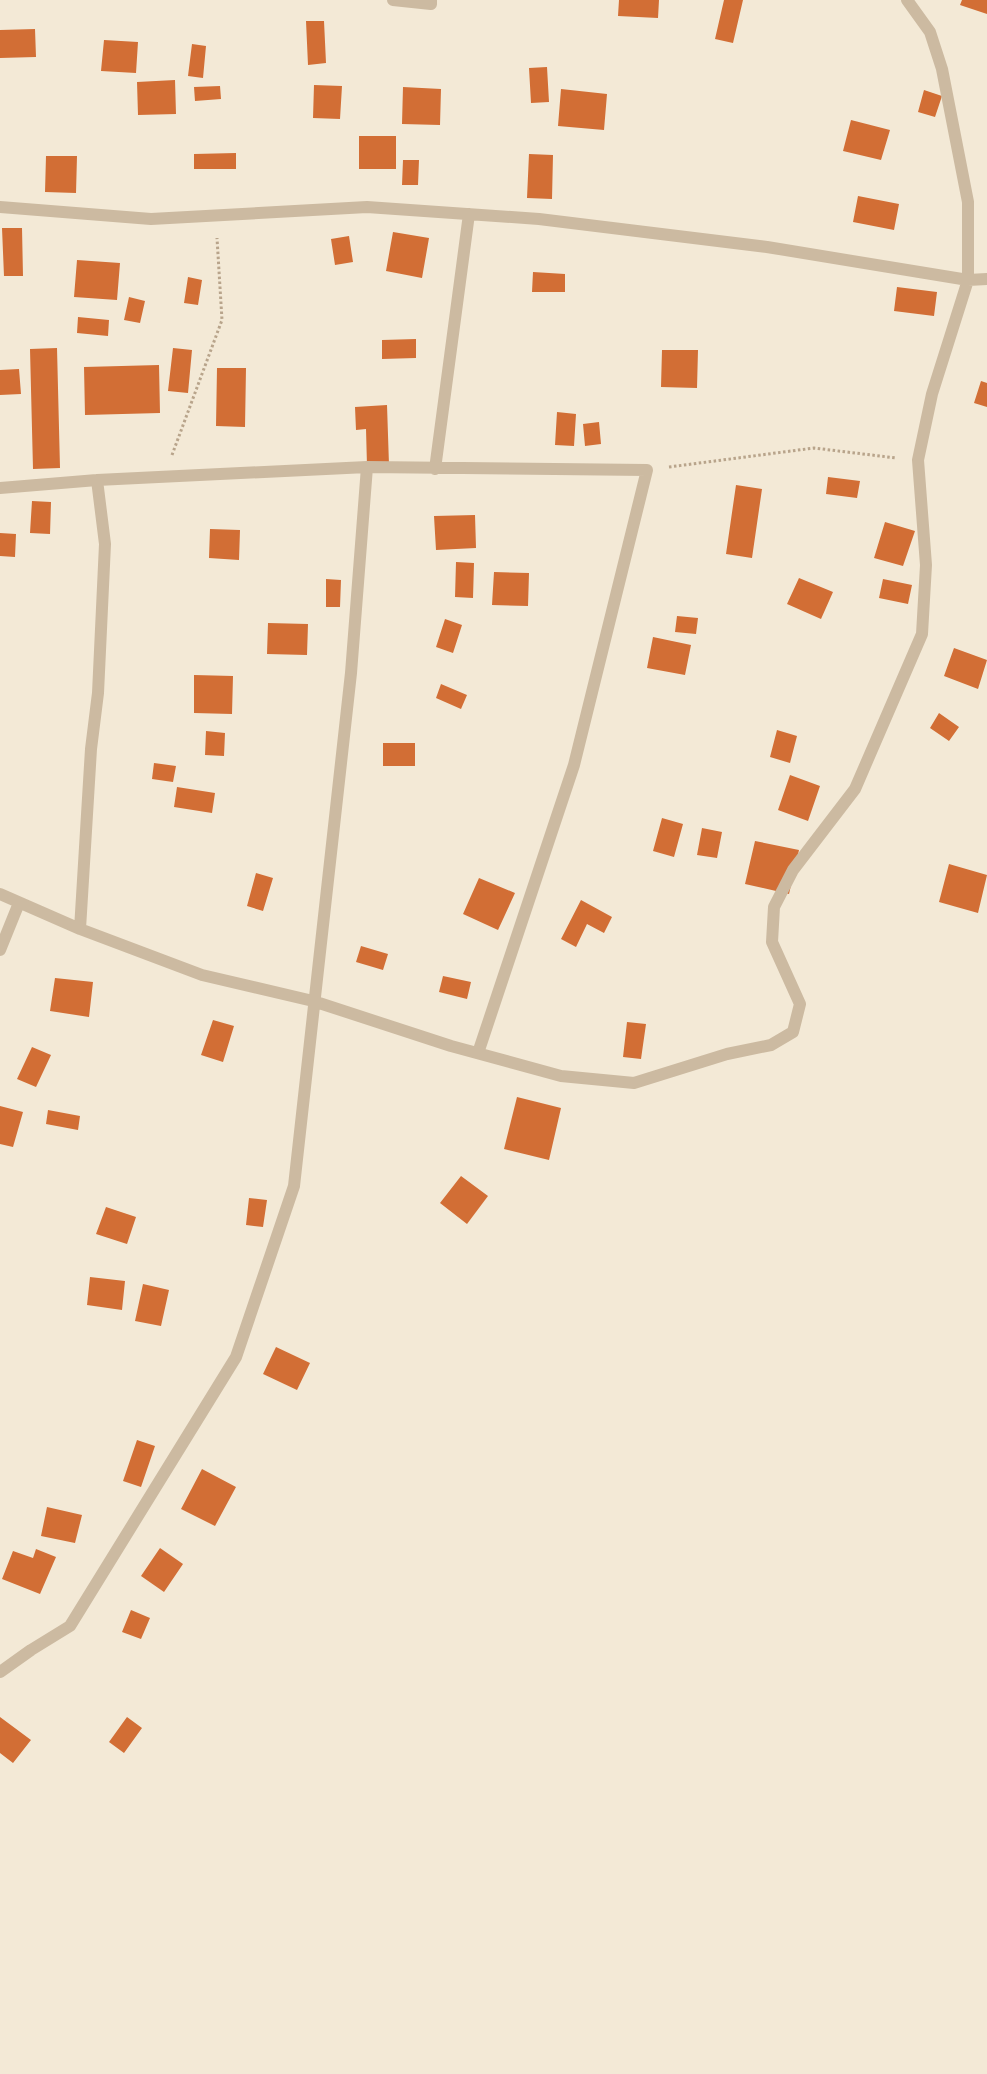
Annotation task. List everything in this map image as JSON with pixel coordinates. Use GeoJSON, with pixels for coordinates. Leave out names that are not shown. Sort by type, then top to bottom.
{"type":"FeatureCollection","features":[{"type":"Feature","properties":{"kind":"street"},"geometry":{"type":"LineString","coordinates":[[394,0],[431,4],[431,0]]}},
{"type":"Feature","properties":{"kind":"street"},"geometry":{"type":"LineString","coordinates":[[0,894],[80,929],[202,975],[313,1000],[478,1053],[561,1076],[634,1083],[727,1054],[771,1045],[793,1032],[800,1004],[772,942],[774,907],[793,870],[855,790],[922,634],[926,565],[918,460],[932,394],[968,280],[968,202],[942,69],[930,32],[907,0]]}},
{"type":"Feature","properties":{"kind":"street"},"geometry":{"type":"LineString","coordinates":[[0,207],[151,218],[367,207],[539,218],[767,247],[968,280],[987,279]]}},
{"type":"Feature","properties":{"kind":"street"},"geometry":{"type":"LineString","coordinates":[[435,469],[469,214]]}},
{"type":"Feature","properties":{"kind":"street"},"geometry":{"type":"LineString","coordinates":[[0,1672],[70,1626],[236,1357],[294,1186],[313,1000],[351,673],[367,468]]}},
{"type":"Feature","properties":{"kind":"street"},"geometry":{"type":"LineString","coordinates":[[0,488],[97,480],[367,468],[646,470],[574,765],[478,1053]]}},
{"type":"Feature","properties":{"kind":"street"},"geometry":{"type":"LineString","coordinates":[[80,929],[91,748],[98,693],[104,554],[97,480]]}},
{"type":"Feature","properties":{"kind":"street"},"geometry":{"type":"LineString","coordinates":[[0,950],[20,902]]}},
{"type":"Feature","properties":{"kind":"path"},"geometry":{"type":"LineString","coordinates":[[170,460],[222,320],[216,229]]}},
{"type":"Feature","properties":{"kind":"path"},"geometry":{"type":"LineString","coordinates":[[646,470],[814,448],[918,460]]}},
{"type":"Feature","properties":{"kind":"building"},"geometry":{"type":"Polygon","coordinates":[[[619,0],[659,0],[658,18],[618,16],[619,0]]]}},
{"type":"Feature","properties":{"kind":"building"},"geometry":{"type":"Polygon","coordinates":[[[724,0],[743,0],[733,43],[715,39],[724,0]]]}},
{"type":"Feature","properties":{"kind":"building"},"geometry":{"type":"Polygon","coordinates":[[[962,0],[987,0],[987,14],[960,5],[962,0]]]}},
{"type":"Feature","properties":{"kind":"building"},"geometry":{"type":"Polygon","coordinates":[[[306,21],[324,21],[326,63],[308,65],[306,21]]]}},
{"type":"Feature","properties":{"kind":"building"},"geometry":{"type":"Polygon","coordinates":[[[35,29],[36,57],[0,58],[0,30],[35,29]]]}},
{"type":"Feature","properties":{"kind":"building"},"geometry":{"type":"Polygon","coordinates":[[[104,40],[138,42],[136,73],[101,71],[104,40]]]}},
{"type":"Feature","properties":{"kind":"building"},"geometry":{"type":"Polygon","coordinates":[[[192,44],[206,46],[203,78],[188,76],[192,44]]]}},
{"type":"Feature","properties":{"kind":"building"},"geometry":{"type":"Polygon","coordinates":[[[547,67],[549,102],[531,103],[529,68],[547,67]]]}},
{"type":"Feature","properties":{"kind":"building"},"geometry":{"type":"Polygon","coordinates":[[[175,80],[176,114],[138,115],[137,82],[175,80]]]}},
{"type":"Feature","properties":{"kind":"building"},"geometry":{"type":"Polygon","coordinates":[[[314,85],[342,86],[340,119],[313,118],[314,85]]]}},
{"type":"Feature","properties":{"kind":"building"},"geometry":{"type":"Polygon","coordinates":[[[220,86],[221,99],[195,101],[194,87],[220,86]]]}},
{"type":"Feature","properties":{"kind":"building"},"geometry":{"type":"Polygon","coordinates":[[[403,87],[441,89],[440,125],[402,124],[403,87]]]}},
{"type":"Feature","properties":{"kind":"building"},"geometry":{"type":"Polygon","coordinates":[[[561,89],[607,94],[604,130],[558,126],[561,89]]]}},
{"type":"Feature","properties":{"kind":"building"},"geometry":{"type":"Polygon","coordinates":[[[924,90],[942,96],[935,117],[918,112],[924,90]]]}},
{"type":"Feature","properties":{"kind":"building"},"geometry":{"type":"Polygon","coordinates":[[[851,120],[890,130],[881,160],[843,151],[851,120]]]}},
{"type":"Feature","properties":{"kind":"building"},"geometry":{"type":"Polygon","coordinates":[[[359,136],[396,136],[396,169],[359,169],[359,136]]]}},
{"type":"Feature","properties":{"kind":"building"},"geometry":{"type":"Polygon","coordinates":[[[236,153],[236,169],[194,169],[194,154],[236,153]]]}},
{"type":"Feature","properties":{"kind":"building"},"geometry":{"type":"Polygon","coordinates":[[[529,154],[553,155],[552,199],[527,198],[529,154]]]}},
{"type":"Feature","properties":{"kind":"building"},"geometry":{"type":"Polygon","coordinates":[[[46,156],[77,156],[76,193],[45,192],[46,156]]]}},
{"type":"Feature","properties":{"kind":"building"},"geometry":{"type":"Polygon","coordinates":[[[403,160],[419,160],[418,185],[402,185],[403,160]]]}},
{"type":"Feature","properties":{"kind":"building"},"geometry":{"type":"Polygon","coordinates":[[[858,196],[899,204],[894,230],[853,222],[858,196]]]}},
{"type":"Feature","properties":{"kind":"building"},"geometry":{"type":"Polygon","coordinates":[[[2,228],[22,228],[23,276],[4,276],[2,228]]]}},
{"type":"Feature","properties":{"kind":"building"},"geometry":{"type":"Polygon","coordinates":[[[393,232],[429,238],[422,278],[386,271],[393,232]]]}},
{"type":"Feature","properties":{"kind":"building"},"geometry":{"type":"Polygon","coordinates":[[[349,236],[353,262],[335,265],[331,239],[349,236]]]}},
{"type":"Feature","properties":{"kind":"building"},"geometry":{"type":"Polygon","coordinates":[[[77,260],[120,263],[117,300],[74,297],[77,260]]]}},
{"type":"Feature","properties":{"kind":"building"},"geometry":{"type":"Polygon","coordinates":[[[533,272],[565,274],[565,292],[532,292],[533,272]]]}},
{"type":"Feature","properties":{"kind":"building"},"geometry":{"type":"Polygon","coordinates":[[[188,277],[202,280],[198,305],[184,303],[188,277]]]}},
{"type":"Feature","properties":{"kind":"building"},"geometry":{"type":"Polygon","coordinates":[[[897,287],[937,292],[934,316],[894,311],[897,287]]]}},
{"type":"Feature","properties":{"kind":"building"},"geometry":{"type":"Polygon","coordinates":[[[129,297],[145,301],[140,323],[124,320],[129,297]]]}},
{"type":"Feature","properties":{"kind":"building"},"geometry":{"type":"Polygon","coordinates":[[[78,317],[109,320],[108,336],[77,333],[78,317]]]}},
{"type":"Feature","properties":{"kind":"building"},"geometry":{"type":"Polygon","coordinates":[[[416,339],[416,358],[382,359],[382,340],[416,339]]]}},
{"type":"Feature","properties":{"kind":"building"},"geometry":{"type":"Polygon","coordinates":[[[57,348],[60,468],[33,469],[30,349],[57,348]]]}},
{"type":"Feature","properties":{"kind":"building"},"geometry":{"type":"Polygon","coordinates":[[[173,348],[192,350],[188,393],[168,391],[173,348]]]}},
{"type":"Feature","properties":{"kind":"building"},"geometry":{"type":"Polygon","coordinates":[[[662,350],[698,350],[697,388],[661,387],[662,350]]]}},
{"type":"Feature","properties":{"kind":"building"},"geometry":{"type":"Polygon","coordinates":[[[159,365],[160,413],[85,415],[84,367],[159,365]]]}},
{"type":"Feature","properties":{"kind":"building"},"geometry":{"type":"Polygon","coordinates":[[[217,368],[246,368],[245,427],[216,426],[217,368]]]}},
{"type":"Feature","properties":{"kind":"building"},"geometry":{"type":"Polygon","coordinates":[[[19,369],[21,394],[0,395],[0,370],[19,369]]]}},
{"type":"Feature","properties":{"kind":"building"},"geometry":{"type":"Polygon","coordinates":[[[981,381],[987,383],[987,407],[974,403],[981,381]]]}},
{"type":"Feature","properties":{"kind":"building"},"geometry":{"type":"Polygon","coordinates":[[[387,405],[389,465],[367,466],[366,429],[356,430],[355,407],[387,405]]]}},
{"type":"Feature","properties":{"kind":"building"},"geometry":{"type":"Polygon","coordinates":[[[557,412],[576,414],[574,446],[555,445],[557,412]]]}},
{"type":"Feature","properties":{"kind":"building"},"geometry":{"type":"Polygon","coordinates":[[[599,422],[601,444],[585,446],[583,424],[599,422]]]}},
{"type":"Feature","properties":{"kind":"building"},"geometry":{"type":"Polygon","coordinates":[[[828,477],[860,481],[857,498],[826,494],[828,477]]]}},
{"type":"Feature","properties":{"kind":"building"},"geometry":{"type":"Polygon","coordinates":[[[736,485],[762,489],[752,558],[726,554],[736,485]]]}},
{"type":"Feature","properties":{"kind":"building"},"geometry":{"type":"Polygon","coordinates":[[[32,501],[51,502],[50,534],[30,533],[32,501]]]}},
{"type":"Feature","properties":{"kind":"building"},"geometry":{"type":"Polygon","coordinates":[[[475,515],[476,548],[436,550],[434,516],[475,515]]]}},
{"type":"Feature","properties":{"kind":"building"},"geometry":{"type":"Polygon","coordinates":[[[885,522],[915,531],[903,566],[874,558],[885,522]]]}},
{"type":"Feature","properties":{"kind":"building"},"geometry":{"type":"Polygon","coordinates":[[[210,529],[240,530],[239,560],[209,558],[210,529]]]}},
{"type":"Feature","properties":{"kind":"building"},"geometry":{"type":"Polygon","coordinates":[[[0,533],[16,534],[15,557],[0,556],[0,533]]]}},
{"type":"Feature","properties":{"kind":"building"},"geometry":{"type":"Polygon","coordinates":[[[456,562],[474,563],[473,598],[455,597],[456,562]]]}},
{"type":"Feature","properties":{"kind":"building"},"geometry":{"type":"Polygon","coordinates":[[[494,572],[529,573],[528,606],[492,605],[494,572]]]}},
{"type":"Feature","properties":{"kind":"building"},"geometry":{"type":"Polygon","coordinates":[[[799,578],[833,592],[821,619],[787,604],[799,578]]]}},
{"type":"Feature","properties":{"kind":"building"},"geometry":{"type":"Polygon","coordinates":[[[326,579],[341,580],[340,607],[326,607],[326,579]]]}},
{"type":"Feature","properties":{"kind":"building"},"geometry":{"type":"Polygon","coordinates":[[[883,579],[912,585],[908,604],[879,598],[883,579]]]}},
{"type":"Feature","properties":{"kind":"building"},"geometry":{"type":"Polygon","coordinates":[[[677,616],[698,618],[696,634],[675,632],[677,616]]]}},
{"type":"Feature","properties":{"kind":"building"},"geometry":{"type":"Polygon","coordinates":[[[445,619],[462,625],[453,653],[436,647],[445,619]]]}},
{"type":"Feature","properties":{"kind":"building"},"geometry":{"type":"Polygon","coordinates":[[[268,623],[308,624],[307,655],[267,654],[268,623]]]}},
{"type":"Feature","properties":{"kind":"building"},"geometry":{"type":"Polygon","coordinates":[[[653,637],[691,645],[685,675],[647,668],[653,637]]]}},
{"type":"Feature","properties":{"kind":"building"},"geometry":{"type":"Polygon","coordinates":[[[954,648],[987,660],[978,689],[944,676],[954,648]]]}},
{"type":"Feature","properties":{"kind":"building"},"geometry":{"type":"Polygon","coordinates":[[[194,675],[233,676],[232,714],[194,713],[194,675]]]}},
{"type":"Feature","properties":{"kind":"building"},"geometry":{"type":"Polygon","coordinates":[[[441,684],[467,695],[461,709],[436,698],[441,684]]]}},
{"type":"Feature","properties":{"kind":"building"},"geometry":{"type":"Polygon","coordinates":[[[939,713],[959,727],[949,741],[930,728],[939,713]]]}},
{"type":"Feature","properties":{"kind":"building"},"geometry":{"type":"Polygon","coordinates":[[[777,730],[797,736],[790,763],[770,757],[777,730]]]}},
{"type":"Feature","properties":{"kind":"building"},"geometry":{"type":"Polygon","coordinates":[[[206,731],[225,733],[224,756],[205,755],[206,731]]]}},
{"type":"Feature","properties":{"kind":"building"},"geometry":{"type":"Polygon","coordinates":[[[383,743],[415,743],[415,766],[383,766],[383,743]]]}},
{"type":"Feature","properties":{"kind":"building"},"geometry":{"type":"Polygon","coordinates":[[[154,763],[176,766],[173,782],[152,779],[154,763]]]}},
{"type":"Feature","properties":{"kind":"building"},"geometry":{"type":"Polygon","coordinates":[[[790,775],[820,786],[808,821],[778,810],[790,775]]]}},
{"type":"Feature","properties":{"kind":"building"},"geometry":{"type":"Polygon","coordinates":[[[177,787],[215,793],[212,813],[174,807],[177,787]]]}},
{"type":"Feature","properties":{"kind":"building"},"geometry":{"type":"Polygon","coordinates":[[[662,818],[683,824],[674,857],[653,851],[662,818]]]}},
{"type":"Feature","properties":{"kind":"building"},"geometry":{"type":"Polygon","coordinates":[[[702,828],[722,832],[717,858],[697,855],[702,828]]]}},
{"type":"Feature","properties":{"kind":"building"},"geometry":{"type":"Polygon","coordinates":[[[755,841],[799,850],[789,894],[745,884],[755,841]]]}},
{"type":"Feature","properties":{"kind":"building"},"geometry":{"type":"Polygon","coordinates":[[[949,864],[987,875],[978,913],[939,902],[949,864]]]}},
{"type":"Feature","properties":{"kind":"building"},"geometry":{"type":"Polygon","coordinates":[[[256,873],[273,878],[263,911],[247,906],[256,873]]]}},
{"type":"Feature","properties":{"kind":"building"},"geometry":{"type":"Polygon","coordinates":[[[479,878],[515,893],[498,930],[463,914],[479,878]]]}},
{"type":"Feature","properties":{"kind":"building"},"geometry":{"type":"Polygon","coordinates":[[[581,900],[612,917],[604,933],[587,924],[576,947],[561,939],[581,900]]]}},
{"type":"Feature","properties":{"kind":"building"},"geometry":{"type":"Polygon","coordinates":[[[361,946],[388,954],[383,970],[356,962],[361,946]]]}},
{"type":"Feature","properties":{"kind":"building"},"geometry":{"type":"Polygon","coordinates":[[[443,976],[471,982],[467,999],[439,992],[443,976]]]}},
{"type":"Feature","properties":{"kind":"building"},"geometry":{"type":"Polygon","coordinates":[[[55,978],[93,982],[89,1017],[50,1011],[55,978]]]}},
{"type":"Feature","properties":{"kind":"building"},"geometry":{"type":"Polygon","coordinates":[[[213,1020],[234,1026],[223,1062],[201,1055],[213,1020]]]}},
{"type":"Feature","properties":{"kind":"building"},"geometry":{"type":"Polygon","coordinates":[[[627,1022],[646,1024],[641,1059],[623,1057],[627,1022]]]}},
{"type":"Feature","properties":{"kind":"building"},"geometry":{"type":"Polygon","coordinates":[[[32,1047],[51,1055],[36,1087],[17,1079],[32,1047]]]}},
{"type":"Feature","properties":{"kind":"building"},"geometry":{"type":"Polygon","coordinates":[[[517,1097],[561,1108],[549,1160],[504,1149],[517,1097]]]}},
{"type":"Feature","properties":{"kind":"building"},"geometry":{"type":"Polygon","coordinates":[[[0,1106],[23,1112],[13,1147],[0,1144],[0,1106]]]}},
{"type":"Feature","properties":{"kind":"building"},"geometry":{"type":"Polygon","coordinates":[[[48,1110],[80,1116],[78,1130],[46,1124],[48,1110]]]}},
{"type":"Feature","properties":{"kind":"building"},"geometry":{"type":"Polygon","coordinates":[[[461,1176],[488,1196],[467,1224],[440,1203],[461,1176]]]}},
{"type":"Feature","properties":{"kind":"building"},"geometry":{"type":"Polygon","coordinates":[[[249,1198],[267,1200],[263,1227],[246,1225],[249,1198]]]}},
{"type":"Feature","properties":{"kind":"building"},"geometry":{"type":"Polygon","coordinates":[[[106,1207],[136,1217],[127,1244],[96,1234],[106,1207]]]}},
{"type":"Feature","properties":{"kind":"building"},"geometry":{"type":"Polygon","coordinates":[[[90,1277],[125,1281],[122,1310],[87,1305],[90,1277]]]}},
{"type":"Feature","properties":{"kind":"building"},"geometry":{"type":"Polygon","coordinates":[[[143,1284],[169,1290],[161,1326],[135,1321],[143,1284]]]}},
{"type":"Feature","properties":{"kind":"building"},"geometry":{"type":"Polygon","coordinates":[[[276,1347],[310,1363],[297,1390],[263,1374],[276,1347]]]}},
{"type":"Feature","properties":{"kind":"building"},"geometry":{"type":"Polygon","coordinates":[[[137,1440],[155,1446],[141,1487],[123,1481],[137,1440]]]}},
{"type":"Feature","properties":{"kind":"building"},"geometry":{"type":"Polygon","coordinates":[[[202,1469],[236,1487],[215,1526],[181,1509],[202,1469]]]}},
{"type":"Feature","properties":{"kind":"building"},"geometry":{"type":"Polygon","coordinates":[[[47,1507],[82,1515],[75,1543],[41,1536],[47,1507]]]}},
{"type":"Feature","properties":{"kind":"building"},"geometry":{"type":"Polygon","coordinates":[[[160,1548],[183,1564],[164,1592],[141,1576],[160,1548]]]}},
{"type":"Feature","properties":{"kind":"building"},"geometry":{"type":"Polygon","coordinates":[[[36,1549],[56,1557],[40,1594],[2,1579],[13,1551],[33,1558],[36,1549]]]}},
{"type":"Feature","properties":{"kind":"building"},"geometry":{"type":"Polygon","coordinates":[[[131,1610],[150,1618],[141,1639],[122,1632],[131,1610]]]}},
{"type":"Feature","properties":{"kind":"building"},"geometry":{"type":"Polygon","coordinates":[[[0,1717],[31,1740],[13,1763],[0,1753],[0,1717]]]}},
{"type":"Feature","properties":{"kind":"building"},"geometry":{"type":"Polygon","coordinates":[[[127,1717],[142,1728],[124,1753],[109,1742],[127,1717]]]}}]}
